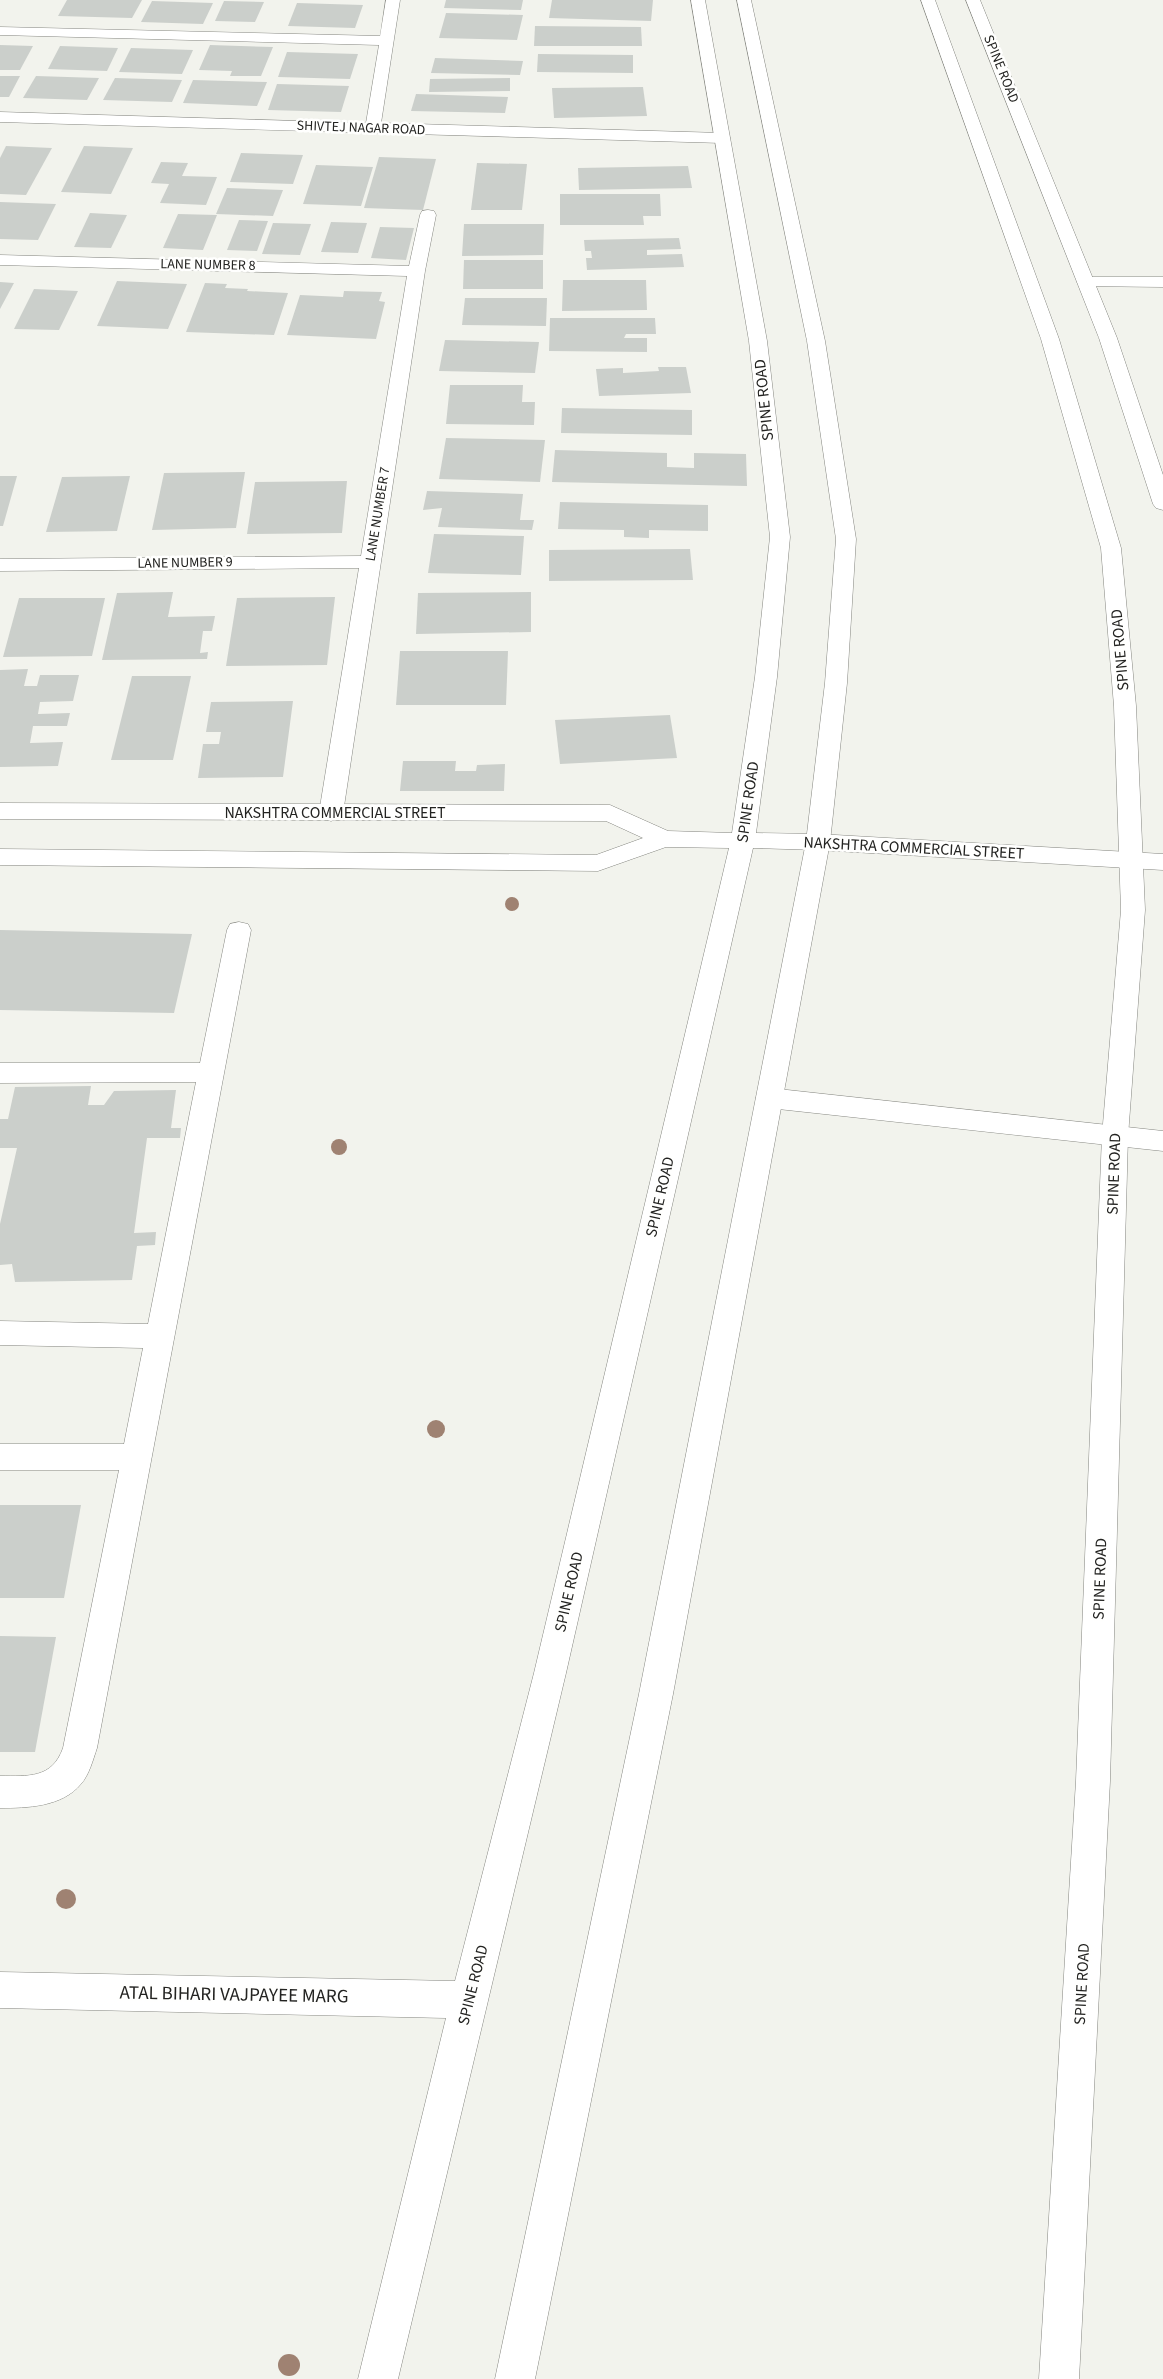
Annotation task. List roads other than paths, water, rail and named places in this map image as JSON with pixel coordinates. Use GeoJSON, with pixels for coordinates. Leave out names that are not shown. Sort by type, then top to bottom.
{"type":"FeatureCollection","features":[{"type":"Feature","properties":{"kind":"street"},"geometry":{"type":"LineString","coordinates":[[373,128],[393,0]]}},
{"type":"Feature","properties":{"kind":"street","name":"SPINE ROAD"},"geometry":{"type":"LineString","coordinates":[[378,2379],[550,1673],[743,840],[766,677],[780,537],[758,341],[698,0]]}},
{"type":"Feature","properties":{"kind":"street"},"geometry":{"type":"LineString","coordinates":[[515,2379],[656,1694],[818,842],[836,682],[846,539],[816,340],[744,0]]}},
{"type":"Feature","properties":{"kind":"street","name":"SPINE ROAD"},"geometry":{"type":"LineString","coordinates":[[928,0],[1050,339],[1111,548],[1124,706],[1133,910],[1115,1136],[1093,1781],[1059,2379]]}},
{"type":"Feature","properties":{"kind":"street","name":"SPINE ROAD"},"geometry":{"type":"LineString","coordinates":[[973,0],[1108,338],[1163,504]]}},
{"type":"Feature","properties":{"kind":"street"},"geometry":{"type":"LineString","coordinates":[[0,31],[387,41]]}},
{"type":"Feature","properties":{"kind":"street","name":"SHIVTEJ NAGAR ROAD"},"geometry":{"type":"LineString","coordinates":[[0,117],[722,138]]}},
{"type":"Feature","properties":{"kind":"street","name":"LANE NUMBER 7"},"geometry":{"type":"LineString","coordinates":[[332,813],[416,271],[428,215]]}},
{"type":"Feature","properties":{"kind":"street","name":"LANE NUMBER 8"},"geometry":{"type":"LineString","coordinates":[[0,260],[416,271]]}},
{"type":"Feature","properties":{"kind":"street"},"geometry":{"type":"LineString","coordinates":[[1086,282],[1163,282]]}},
{"type":"Feature","properties":{"kind":"street","name":"LANE NUMBER 9"},"geometry":{"type":"LineString","coordinates":[[0,565],[370,562]]}},
{"type":"Feature","properties":{"kind":"street","name":"NAKSHTRA COMMERCIAL STREET"},"geometry":{"type":"LineString","coordinates":[[0,811],[610,813],[664,839]]}},
{"type":"Feature","properties":{"kind":"street","name":"NAKSHTRA COMMERCIAL STREET"},"geometry":{"type":"LineString","coordinates":[[0,858],[598,863],[664,839],[818,842],[1163,862]]}},
{"type":"Feature","properties":{"kind":"street"},"geometry":{"type":"LineString","coordinates":[[0,1792],[26,1792],[50,1789],[70,1772],[80,1748],[240,930]]}},
{"type":"Feature","properties":{"kind":"street"},"geometry":{"type":"LineString","coordinates":[[0,1073],[212,1072]]}},
{"type":"Feature","properties":{"kind":"street"},"geometry":{"type":"LineString","coordinates":[[769,1098],[1163,1141]]}},
{"type":"Feature","properties":{"kind":"street"},"geometry":{"type":"LineString","coordinates":[[0,1334],[160,1336]]}},
{"type":"Feature","properties":{"kind":"street"},"geometry":{"type":"LineString","coordinates":[[0,1457],[137,1456]]}},
{"type":"Feature","properties":{"kind":"street","name":"ATAL BIHARI VAJPAYEE MARG"},"geometry":{"type":"LineString","coordinates":[[0,1990],[469,2000]]}}]}
